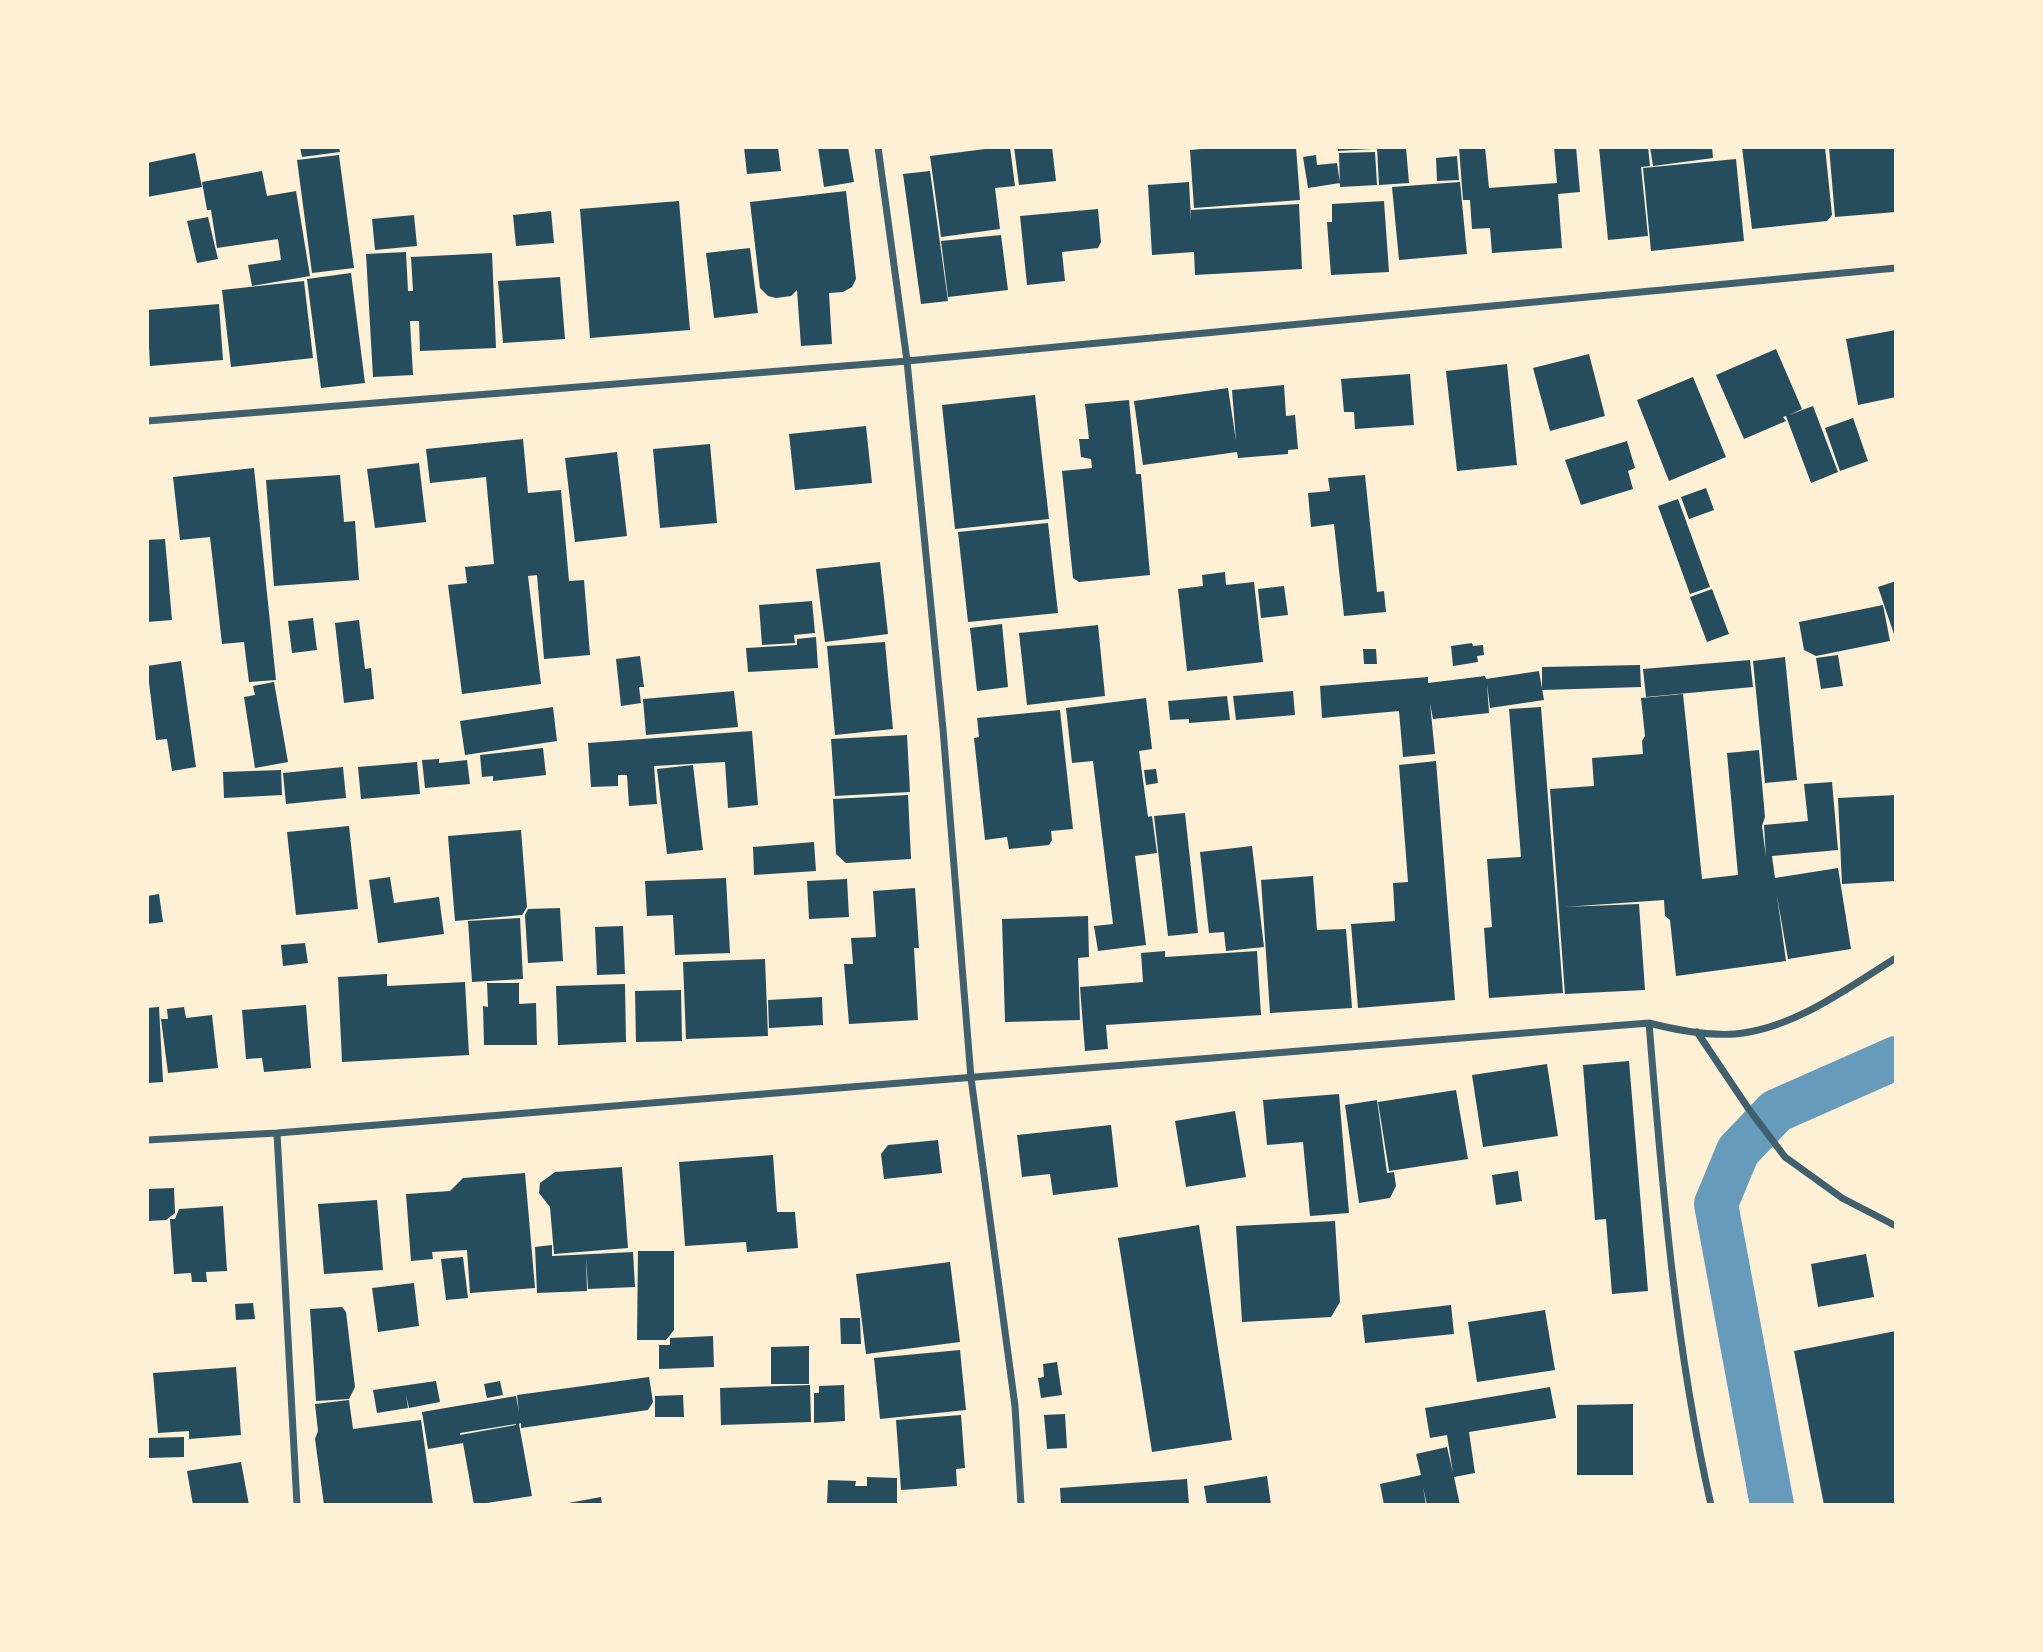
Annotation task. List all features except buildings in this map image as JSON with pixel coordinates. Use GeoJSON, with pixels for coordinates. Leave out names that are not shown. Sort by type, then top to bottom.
{"type":"FeatureCollection","features":[{"type":"Feature","properties":{"kind":"street"},"geometry":{"type":"LineString","coordinates":[[878,147],[906,361],[943,729],[971,1078],[1015,1406],[1021,1505]]}},
{"type":"Feature","properties":{"kind":"street"},"geometry":{"type":"LineString","coordinates":[[147,421],[906,361],[1896,268]]}},
{"type":"Feature","properties":{"kind":"street"},"geometry":{"type":"LineString","coordinates":[[147,1140],[277,1133],[1649,1023],[1677,1030],[1734,1034],[1769,1027],[1819,1006],[1896,958]]}},
{"type":"Feature","properties":{"kind":"street"},"geometry":{"type":"LineString","coordinates":[[1649,1023],[1662,1186],[1697,1441],[1711,1505]]}},
{"type":"Feature","properties":{"kind":"street"},"geometry":{"type":"LineString","coordinates":[[1697,1032],[1785,1157],[1842,1198],[1896,1226]]}},
{"type":"Feature","properties":{"kind":"street"},"geometry":{"type":"LineString","coordinates":[[277,1133],[297,1505]]}},
{"type":"Feature","properties":{"kind":"waterway"},"geometry":{"type":"LineString","coordinates":[[1772,1505],[1716,1204],[1738,1151],[1776,1111],[1896,1058]]}}]}
